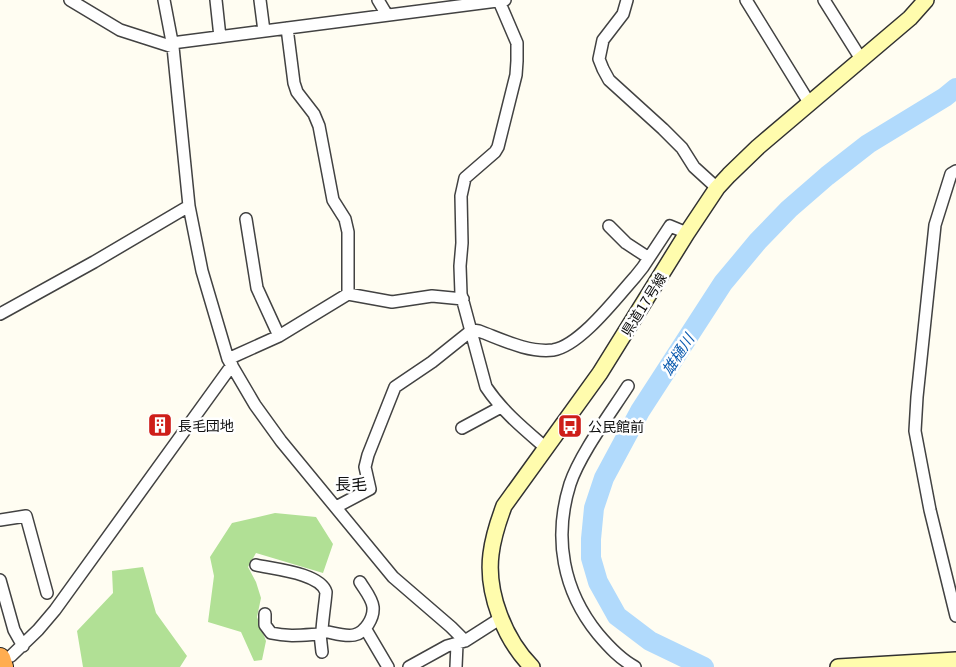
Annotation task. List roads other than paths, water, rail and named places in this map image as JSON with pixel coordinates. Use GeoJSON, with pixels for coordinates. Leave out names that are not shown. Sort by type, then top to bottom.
{"type":"FeatureCollection","features":[{"type":"Feature","properties":{"kind":"main road","name":"県道17号線"},"geometry":{"type":"LineString","coordinates":[[532,667],[517,650],[500,618],[492,585],[490,556],[495,532],[504,506],[600,373],[717,188],[758,147],[910,18],[926,0]]}},
{"type":"Feature","properties":{"kind":"main road"},"geometry":{"type":"LineString","coordinates":[[838,667],[956,660]]}},
{"type":"Feature","properties":{"kind":"street"},"geometry":{"type":"LineString","coordinates":[[70,0],[120,30],[172,45],[264,31],[506,0]]}},
{"type":"Feature","properties":{"kind":"street"},"geometry":{"type":"LineString","coordinates":[[164,0],[172,45],[190,206],[202,271],[230,362],[255,405],[281,441],[393,577],[451,626],[461,642],[456,667]]}},
{"type":"Feature","properties":{"kind":"street"},"geometry":{"type":"LineString","coordinates":[[216,0],[220,37]]}},
{"type":"Feature","properties":{"kind":"street"},"geometry":{"type":"LineString","coordinates":[[260,0],[264,31]]}},
{"type":"Feature","properties":{"kind":"street"},"geometry":{"type":"LineString","coordinates":[[378,0],[387,15]]}},
{"type":"Feature","properties":{"kind":"street"},"geometry":{"type":"LineString","coordinates":[[627,0],[623,14],[603,40],[599,59],[603,69],[609,80],[663,129],[682,148],[694,167],[717,188]]}},
{"type":"Feature","properties":{"kind":"street"},"geometry":{"type":"LineString","coordinates":[[746,0],[810,104]]}},
{"type":"Feature","properties":{"kind":"street"},"geometry":{"type":"LineString","coordinates":[[824,0],[861,59]]}},
{"type":"Feature","properties":{"kind":"street"},"geometry":{"type":"LineString","coordinates":[[499,1],[516,43],[516,75],[498,147],[495,152],[465,178],[462,187],[460,266],[463,299],[486,388],[517,424],[546,448]]}},
{"type":"Feature","properties":{"kind":"street"},"geometry":{"type":"LineString","coordinates":[[287,28],[294,83],[297,92],[314,114],[319,126],[333,200],[345,219],[348,232],[348,294]]}},
{"type":"Feature","properties":{"kind":"street"},"geometry":{"type":"LineString","coordinates":[[956,171],[951,174],[935,225],[915,431],[930,510],[956,616]]}},
{"type":"Feature","properties":{"kind":"street"},"geometry":{"type":"LineString","coordinates":[[0,314],[190,206]]}},
{"type":"Feature","properties":{"kind":"street"},"geometry":{"type":"LineString","coordinates":[[246,219],[257,288],[279,336]]}},
{"type":"Feature","properties":{"kind":"street"},"geometry":{"type":"LineString","coordinates":[[609,226],[626,243],[649,258]]}},
{"type":"Feature","properties":{"kind":"street"},"geometry":{"type":"LineString","coordinates":[[336,507],[370,489],[365,467],[395,387],[432,362],[472,330],[522,346],[552,350],[561,348],[582,335],[636,276],[670,226],[687,233]]}},
{"type":"Feature","properties":{"kind":"street"},"geometry":{"type":"LineString","coordinates":[[5,660],[23,646],[55,610],[230,362],[279,336],[348,294],[392,302],[432,296],[463,299]]}},
{"type":"Feature","properties":{"kind":"street"},"geometry":{"type":"LineString","coordinates":[[628,386],[590,445],[576,469],[570,484],[564,510],[562,557],[578,604],[589,622],[611,649],[635,667]]}},
{"type":"Feature","properties":{"kind":"street"},"geometry":{"type":"LineString","coordinates":[[462,428],[501,406]]}},
{"type":"Feature","properties":{"kind":"street"},"geometry":{"type":"LineString","coordinates":[[0,520],[26,516],[47,593]]}},
{"type":"Feature","properties":{"kind":"street"},"geometry":{"type":"LineString","coordinates":[[256,565],[308,576],[322,586],[326,594],[321,632],[322,652]]}},
{"type":"Feature","properties":{"kind":"street"},"geometry":{"type":"LineString","coordinates":[[0,580],[14,630],[23,646]]}},
{"type":"Feature","properties":{"kind":"street"},"geometry":{"type":"LineString","coordinates":[[265,614],[265,625],[272,633],[285,636],[321,632],[354,635],[365,628],[371,617],[373,607],[360,582]]}},
{"type":"Feature","properties":{"kind":"street"},"geometry":{"type":"LineString","coordinates":[[409,667],[447,646],[461,642],[500,618]]}},
{"type":"Feature","properties":{"kind":"street"},"geometry":{"type":"LineString","coordinates":[[365,628],[388,667]]}},
{"type":"Feature","properties":{"kind":"waterway","name":"雄樋川"},"geometry":{"type":"LineString","coordinates":[[704,667],[650,641],[617,616],[598,582],[591,558],[591,539],[594,508],[604,478],[640,411],[723,283],[758,241],[789,209],[868,144],[945,97],[956,88]]}},
{"type":"Feature","properties":{"kind":"place","name":"長毛団地"},"geometry":{"type":"Point","coordinates":[160,425]}},
{"type":"Feature","properties":{"kind":"place","name":"公民館前"},"geometry":{"type":"Point","coordinates":[570,426]}},
{"type":"Feature","properties":{"kind":"district","name":"長毛"},"geometry":{"type":"Point","coordinates":[351,483]}}]}
